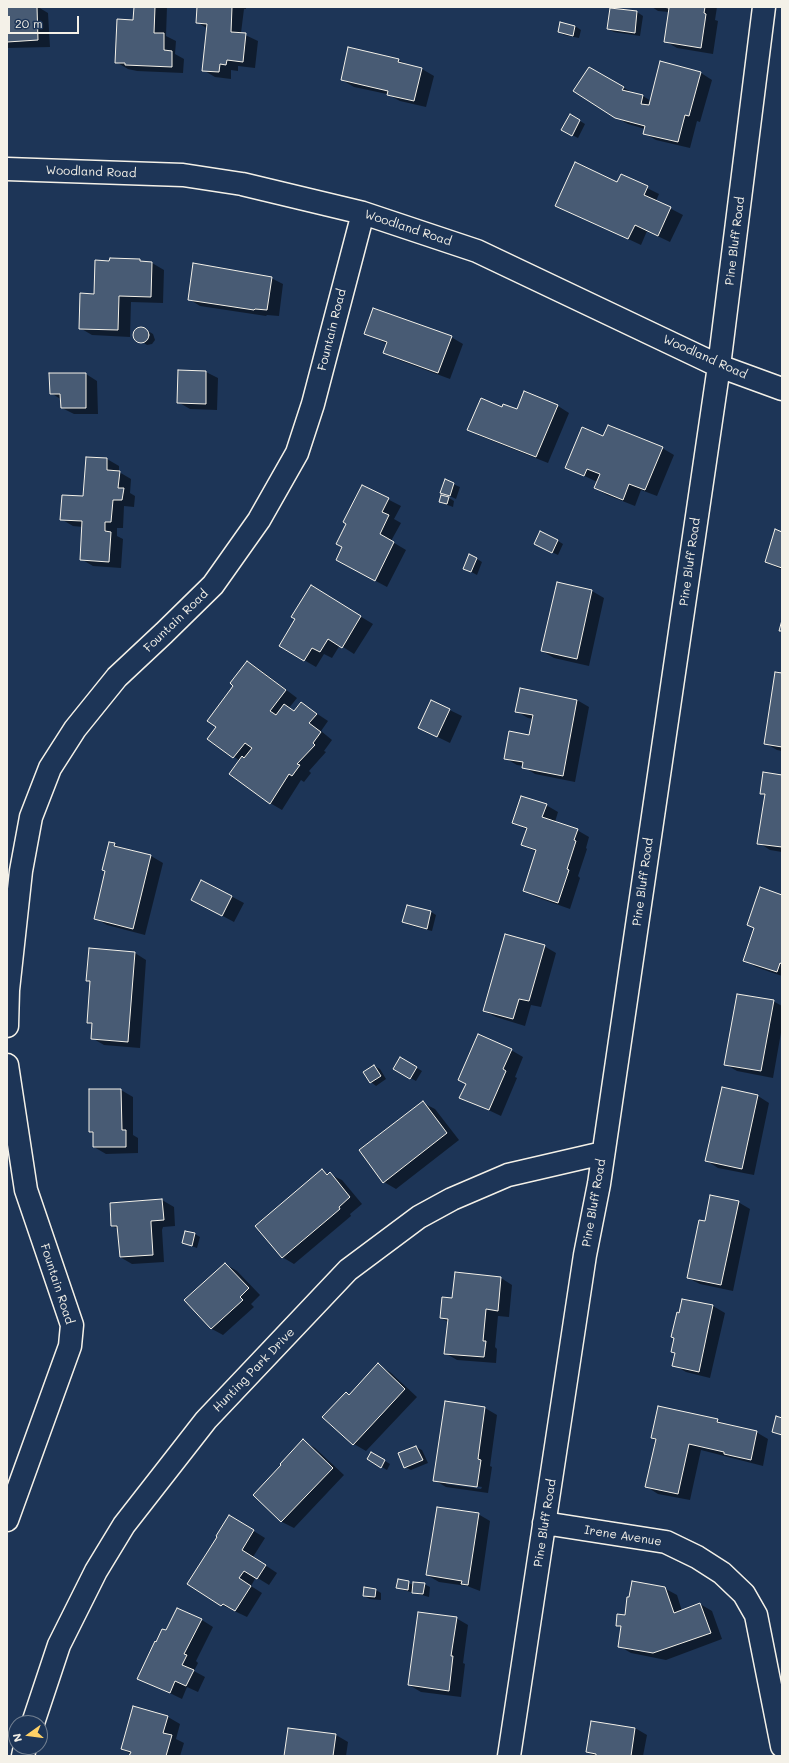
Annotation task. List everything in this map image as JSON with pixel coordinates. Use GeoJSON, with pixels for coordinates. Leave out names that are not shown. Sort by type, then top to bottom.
{"type":"FeatureCollection","features":[{"type":"Feature","properties":{"kind":"street","name":"Pine Bluff Road"},"geometry":{"type":"LineString","coordinates":[[510,1756],[585,1255],[603,1153],[719,366],[764,7]]}},
{"type":"Feature","properties":{"kind":"street","name":"Woodland Road"},"geometry":{"type":"LineString","coordinates":[[7,169],[183,175],[242,184],[363,213],[477,251],[719,366],[782,389]]}},
{"type":"Feature","properties":{"kind":"street","name":"Fountain Road"},"geometry":{"type":"LineString","coordinates":[[7,1026],[8,990],[21,871],[31,817],[50,768],[75,729],[117,677],[212,585],[259,520],[297,453],[314,404],[363,213]]}},
{"type":"Feature","properties":{"kind":"street","name":"Fountain Road"},"geometry":{"type":"LineString","coordinates":[[7,1065],[26,1190],[72,1325],[70,1346],[7,1520]]}},
{"type":"Feature","properties":{"kind":"street","name":"Hunting Park Drive"},"geometry":{"type":"LineString","coordinates":[[36,1715],[59,1646],[96,1571],[124,1525],[206,1420],[348,1270],[419,1217],[452,1199],[508,1175],[603,1153]]}},
{"type":"Feature","properties":{"kind":"street","name":"Irene Avenue"},"geometry":{"type":"LineString","coordinates":[[544,1523],[666,1542],[697,1557],[722,1573],[744,1594],[756,1615],[782,1746]]}},
{"type":"Feature","properties":{"kind":"building"},"geometry":{"type":"Polygon","coordinates":[[[7,7],[37,7],[38,40],[7,42],[7,7]]]}},
{"type":"Feature","properties":{"kind":"building"},"geometry":{"type":"Polygon","coordinates":[[[134,7],[155,7],[154,33],[164,33],[164,50],[172,51],[172,67],[125,65],[125,63],[115,63],[117,19],[133,20],[134,7]]]}},
{"type":"Feature","properties":{"kind":"building"},"geometry":{"type":"Polygon","coordinates":[[[197,7],[232,7],[231,32],[246,33],[243,62],[227,60],[226,65],[220,64],[219,72],[202,71],[207,24],[196,23],[197,7]]]}},
{"type":"Feature","properties":{"kind":"building"},"geometry":{"type":"Polygon","coordinates":[[[663,7],[705,7],[704,13],[706,14],[701,48],[664,42],[669,8],[663,7]]]}},
{"type":"Feature","properties":{"kind":"building"},"geometry":{"type":"Polygon","coordinates":[[[610,8],[637,11],[635,33],[607,29],[610,8]]]}},
{"type":"Feature","properties":{"kind":"building"},"geometry":{"type":"Polygon","coordinates":[[[560,22],[575,26],[573,36],[558,32],[560,22]]]}},
{"type":"Feature","properties":{"kind":"building"},"geometry":{"type":"Polygon","coordinates":[[[348,47],[399,59],[398,62],[422,68],[414,101],[387,95],[388,91],[341,80],[348,47]]]}},
{"type":"Feature","properties":{"kind":"building"},"geometry":{"type":"Polygon","coordinates":[[[660,61],[701,72],[689,116],[685,115],[678,142],[643,134],[645,126],[615,118],[573,91],[589,67],[624,87],[622,90],[643,95],[641,104],[649,105],[660,61]]]}},
{"type":"Feature","properties":{"kind":"building"},"geometry":{"type":"Polygon","coordinates":[[[570,114],[580,120],[572,136],[561,130],[570,114]]]}},
{"type":"Feature","properties":{"kind":"building"},"geometry":{"type":"Polygon","coordinates":[[[575,162],[617,182],[621,174],[648,186],[644,195],[671,207],[658,236],[635,225],[628,239],[555,206],[575,162]]]}},
{"type":"Feature","properties":{"kind":"building"},"geometry":{"type":"Polygon","coordinates":[[[110,258],[140,259],[140,261],[152,262],[151,297],[119,296],[118,330],[79,329],[80,293],[94,294],[95,260],[109,261],[110,258]]]}},
{"type":"Feature","properties":{"kind":"building"},"geometry":{"type":"Polygon","coordinates":[[[193,263],[272,277],[267,310],[254,310],[188,300],[193,263]]]}},
{"type":"Feature","properties":{"kind":"building"},"geometry":{"type":"Polygon","coordinates":[[[373,308],[452,336],[438,373],[383,353],[387,342],[364,334],[373,308]]]}},
{"type":"Feature","properties":{"kind":"building"},"geometry":{"type":"Polygon","coordinates":[[[141,327],[148,332],[149,335],[144,342],[141,343],[134,338],[133,335],[138,328],[141,327]]]}},
{"type":"Feature","properties":{"kind":"building"},"geometry":{"type":"Polygon","coordinates":[[[178,370],[206,371],[206,404],[177,403],[178,370]]]}},
{"type":"Feature","properties":{"kind":"building"},"geometry":{"type":"Polygon","coordinates":[[[49,373],[86,373],[86,408],[61,408],[60,394],[50,394],[49,373]]]}},
{"type":"Feature","properties":{"kind":"building"},"geometry":{"type":"Polygon","coordinates":[[[524,391],[558,405],[536,457],[467,430],[481,398],[502,407],[503,404],[517,409],[524,391]]]}},
{"type":"Feature","properties":{"kind":"building"},"geometry":{"type":"Polygon","coordinates":[[[608,425],[663,447],[645,490],[629,484],[623,500],[594,488],[600,474],[587,469],[584,476],[565,468],[582,427],[603,436],[608,425]]]}},
{"type":"Feature","properties":{"kind":"building"},"geometry":{"type":"Polygon","coordinates":[[[86,457],[107,458],[107,470],[120,471],[118,488],[124,488],[122,500],[113,500],[111,522],[105,522],[105,531],[111,532],[109,562],[80,560],[82,521],[60,520],[62,495],[83,496],[86,457]]]}},
{"type":"Feature","properties":{"kind":"building"},"geometry":{"type":"Polygon","coordinates":[[[445,479],[454,483],[450,496],[440,493],[445,479]]]}},
{"type":"Feature","properties":{"kind":"building"},"geometry":{"type":"Polygon","coordinates":[[[362,485],[389,498],[382,512],[389,515],[380,534],[394,542],[375,581],[336,560],[342,547],[336,544],[346,524],[343,522],[362,485]]]}},
{"type":"Feature","properties":{"kind":"building"},"geometry":{"type":"Polygon","coordinates":[[[441,495],[449,497],[447,504],[439,502],[441,495]]]}},
{"type":"Feature","properties":{"kind":"building"},"geometry":{"type":"Polygon","coordinates":[[[775,529],[782,532],[782,568],[765,562],[775,529]]]}},
{"type":"Feature","properties":{"kind":"building"},"geometry":{"type":"Polygon","coordinates":[[[540,531],[558,540],[552,553],[534,544],[540,531]]]}},
{"type":"Feature","properties":{"kind":"building"},"geometry":{"type":"Polygon","coordinates":[[[469,554],[477,558],[471,572],[463,569],[469,554]]]}},
{"type":"Feature","properties":{"kind":"building"},"geometry":{"type":"Polygon","coordinates":[[[557,582],[592,590],[577,659],[541,651],[557,582]]]}},
{"type":"Feature","properties":{"kind":"building"},"geometry":{"type":"Polygon","coordinates":[[[311,585],[361,616],[342,648],[328,639],[320,652],[312,648],[304,661],[279,646],[295,619],[291,617],[311,585]]]}},
{"type":"Feature","properties":{"kind":"building"},"geometry":{"type":"Polygon","coordinates":[[[782,620],[782,631],[779,631],[782,620]]]}},
{"type":"Feature","properties":{"kind":"building"},"geometry":{"type":"Polygon","coordinates":[[[247,661],[286,690],[270,711],[276,715],[284,704],[294,711],[301,702],[317,714],[309,723],[321,732],[313,743],[315,745],[297,764],[300,765],[292,776],[289,774],[270,804],[229,774],[242,756],[244,758],[252,748],[245,743],[233,758],[207,739],[216,727],[207,721],[233,686],[230,683],[247,661]]]}},
{"type":"Feature","properties":{"kind":"building"},"geometry":{"type":"Polygon","coordinates":[[[775,672],[782,673],[782,747],[764,744],[775,672]]]}},
{"type":"Feature","properties":{"kind":"building"},"geometry":{"type":"Polygon","coordinates":[[[520,688],[577,700],[563,776],[522,768],[523,762],[504,759],[509,731],[529,735],[533,715],[515,712],[520,688]]]}},
{"type":"Feature","properties":{"kind":"building"},"geometry":{"type":"Polygon","coordinates":[[[431,700],[450,709],[437,737],[418,728],[431,700]]]}},
{"type":"Feature","properties":{"kind":"building"},"geometry":{"type":"Polygon","coordinates":[[[763,772],[782,775],[782,847],[757,844],[765,794],[760,794],[763,772]]]}},
{"type":"Feature","properties":{"kind":"building"},"geometry":{"type":"Polygon","coordinates":[[[521,796],[547,804],[542,817],[578,829],[574,840],[576,841],[567,869],[569,870],[558,903],[523,891],[536,850],[521,845],[527,828],[512,823],[521,796]]]}},
{"type":"Feature","properties":{"kind":"building"},"geometry":{"type":"Polygon","coordinates":[[[109,842],[115,843],[114,846],[151,855],[133,929],[94,919],[105,871],[102,870],[109,842]]]}},
{"type":"Feature","properties":{"kind":"building"},"geometry":{"type":"Polygon","coordinates":[[[201,880],[232,896],[222,916],[191,900],[201,880]]]}},
{"type":"Feature","properties":{"kind":"building"},"geometry":{"type":"Polygon","coordinates":[[[760,887],[782,895],[782,964],[780,963],[777,972],[743,961],[754,928],[747,925],[760,887]]]}},
{"type":"Feature","properties":{"kind":"building"},"geometry":{"type":"Polygon","coordinates":[[[407,905],[431,911],[427,929],[402,922],[407,905]]]}},
{"type":"Feature","properties":{"kind":"building"},"geometry":{"type":"Polygon","coordinates":[[[505,934],[545,945],[529,1001],[519,999],[513,1019],[483,1011],[505,934]]]}},
{"type":"Feature","properties":{"kind":"building"},"geometry":{"type":"Polygon","coordinates":[[[89,948],[135,952],[128,1042],[91,1039],[92,1023],[87,1023],[90,981],[86,981],[89,948]]]}},
{"type":"Feature","properties":{"kind":"building"},"geometry":{"type":"Polygon","coordinates":[[[737,994],[774,1000],[761,1071],[724,1065],[737,994]]]}},
{"type":"Feature","properties":{"kind":"building"},"geometry":{"type":"Polygon","coordinates":[[[478,1034],[512,1049],[503,1069],[506,1071],[489,1110],[459,1098],[466,1084],[458,1080],[478,1034]]]}},
{"type":"Feature","properties":{"kind":"building"},"geometry":{"type":"Polygon","coordinates":[[[400,1057],[417,1067],[410,1079],[393,1069],[400,1057]]]}},
{"type":"Feature","properties":{"kind":"building"},"geometry":{"type":"Polygon","coordinates":[[[374,1065],[381,1076],[370,1083],[363,1072],[374,1065]]]}},
{"type":"Feature","properties":{"kind":"building"},"geometry":{"type":"Polygon","coordinates":[[[722,1087],[758,1095],[742,1169],[705,1161],[722,1087]]]}},
{"type":"Feature","properties":{"kind":"building"},"geometry":{"type":"Polygon","coordinates":[[[89,1089],[121,1089],[122,1130],[126,1130],[126,1147],[93,1147],[93,1132],[89,1132],[89,1089]]]}},
{"type":"Feature","properties":{"kind":"building"},"geometry":{"type":"Polygon","coordinates":[[[423,1101],[447,1133],[383,1183],[359,1150],[423,1101]]]}},
{"type":"Feature","properties":{"kind":"building"},"geometry":{"type":"Polygon","coordinates":[[[322,1169],[327,1175],[330,1172],[350,1197],[339,1207],[340,1209],[282,1258],[255,1226],[322,1169]]]}},
{"type":"Feature","properties":{"kind":"building"},"geometry":{"type":"Polygon","coordinates":[[[710,1195],[739,1201],[721,1285],[687,1278],[699,1220],[705,1221],[710,1195]]]}},
{"type":"Feature","properties":{"kind":"building"},"geometry":{"type":"Polygon","coordinates":[[[162,1199],[164,1220],[151,1221],[153,1255],[120,1257],[117,1226],[111,1226],[110,1203],[162,1199]]]}},
{"type":"Feature","properties":{"kind":"building"},"geometry":{"type":"Polygon","coordinates":[[[185,1231],[195,1233],[192,1246],[182,1243],[185,1231]]]}},
{"type":"Feature","properties":{"kind":"building"},"geometry":{"type":"Polygon","coordinates":[[[225,1263],[249,1288],[240,1297],[243,1300],[211,1329],[184,1300],[225,1263]]]}},
{"type":"Feature","properties":{"kind":"building"},"geometry":{"type":"Polygon","coordinates":[[[455,1272],[501,1277],[498,1311],[486,1309],[483,1341],[486,1341],[484,1357],[444,1354],[448,1319],[440,1318],[442,1297],[452,1298],[455,1272]]]}},
{"type":"Feature","properties":{"kind":"building"},"geometry":{"type":"Polygon","coordinates":[[[682,1299],[713,1305],[699,1372],[672,1366],[675,1353],[671,1352],[674,1338],[671,1337],[682,1299]]]}},
{"type":"Feature","properties":{"kind":"building"},"geometry":{"type":"Polygon","coordinates":[[[378,1363],[405,1389],[353,1445],[322,1417],[346,1392],[349,1395],[378,1363]]]}},
{"type":"Feature","properties":{"kind":"building"},"geometry":{"type":"Polygon","coordinates":[[[445,1401],[485,1407],[478,1459],[481,1460],[477,1487],[433,1481],[445,1401]]]}},
{"type":"Feature","properties":{"kind":"building"},"geometry":{"type":"Polygon","coordinates":[[[658,1406],[718,1419],[717,1422],[757,1431],[751,1460],[689,1444],[678,1494],[645,1487],[656,1439],[651,1438],[658,1406]]]}},
{"type":"Feature","properties":{"kind":"building"},"geometry":{"type":"Polygon","coordinates":[[[776,1416],[782,1418],[782,1435],[772,1432],[776,1416]]]}},
{"type":"Feature","properties":{"kind":"building"},"geometry":{"type":"Polygon","coordinates":[[[303,1439],[333,1468],[281,1522],[253,1495],[303,1439]]]}},
{"type":"Feature","properties":{"kind":"building"},"geometry":{"type":"Polygon","coordinates":[[[416,1446],[423,1460],[404,1468],[398,1453],[416,1446]]]}},
{"type":"Feature","properties":{"kind":"building"},"geometry":{"type":"Polygon","coordinates":[[[371,1452],[385,1460],[381,1468],[367,1459],[371,1452]]]}},
{"type":"Feature","properties":{"kind":"building"},"geometry":{"type":"Polygon","coordinates":[[[437,1507],[479,1513],[468,1585],[461,1584],[462,1581],[426,1575],[437,1507]]]}},
{"type":"Feature","properties":{"kind":"building"},"geometry":{"type":"Polygon","coordinates":[[[229,1515],[254,1530],[242,1550],[266,1565],[257,1579],[244,1571],[239,1578],[251,1586],[235,1611],[223,1604],[221,1606],[187,1584],[229,1515]]]}},
{"type":"Feature","properties":{"kind":"building"},"geometry":{"type":"Polygon","coordinates":[[[398,1579],[409,1581],[408,1590],[396,1588],[398,1579]]]}},
{"type":"Feature","properties":{"kind":"building"},"geometry":{"type":"Polygon","coordinates":[[[632,1581],[665,1587],[674,1613],[700,1603],[711,1633],[653,1653],[618,1647],[621,1626],[616,1626],[617,1614],[625,1615],[627,1597],[629,1597],[632,1581]]]}},
{"type":"Feature","properties":{"kind":"building"},"geometry":{"type":"Polygon","coordinates":[[[413,1582],[425,1583],[423,1594],[412,1593],[413,1582]]]}},
{"type":"Feature","properties":{"kind":"building"},"geometry":{"type":"Polygon","coordinates":[[[364,1587],[376,1589],[375,1597],[363,1596],[364,1587]]]}},
{"type":"Feature","properties":{"kind":"building"},"geometry":{"type":"Polygon","coordinates":[[[177,1608],[202,1619],[184,1654],[187,1655],[182,1665],[194,1670],[186,1686],[175,1681],[170,1693],[137,1679],[155,1641],[156,1642],[162,1629],[166,1630],[177,1608]]]}},
{"type":"Feature","properties":{"kind":"building"},"geometry":{"type":"Polygon","coordinates":[[[418,1612],[457,1617],[451,1656],[453,1656],[449,1691],[408,1685],[418,1612]]]}},
{"type":"Feature","properties":{"kind":"building"},"geometry":{"type":"Polygon","coordinates":[[[133,1706],[168,1716],[163,1733],[172,1735],[166,1756],[129,1756],[131,1752],[121,1749],[133,1706]]]}},
{"type":"Feature","properties":{"kind":"building"},"geometry":{"type":"Polygon","coordinates":[[[591,1721],[635,1728],[631,1756],[596,1756],[596,1754],[586,1752],[591,1721]]]}},
{"type":"Feature","properties":{"kind":"building"},"geometry":{"type":"Polygon","coordinates":[[[288,1728],[336,1734],[333,1756],[284,1756],[288,1728]]]}}]}
